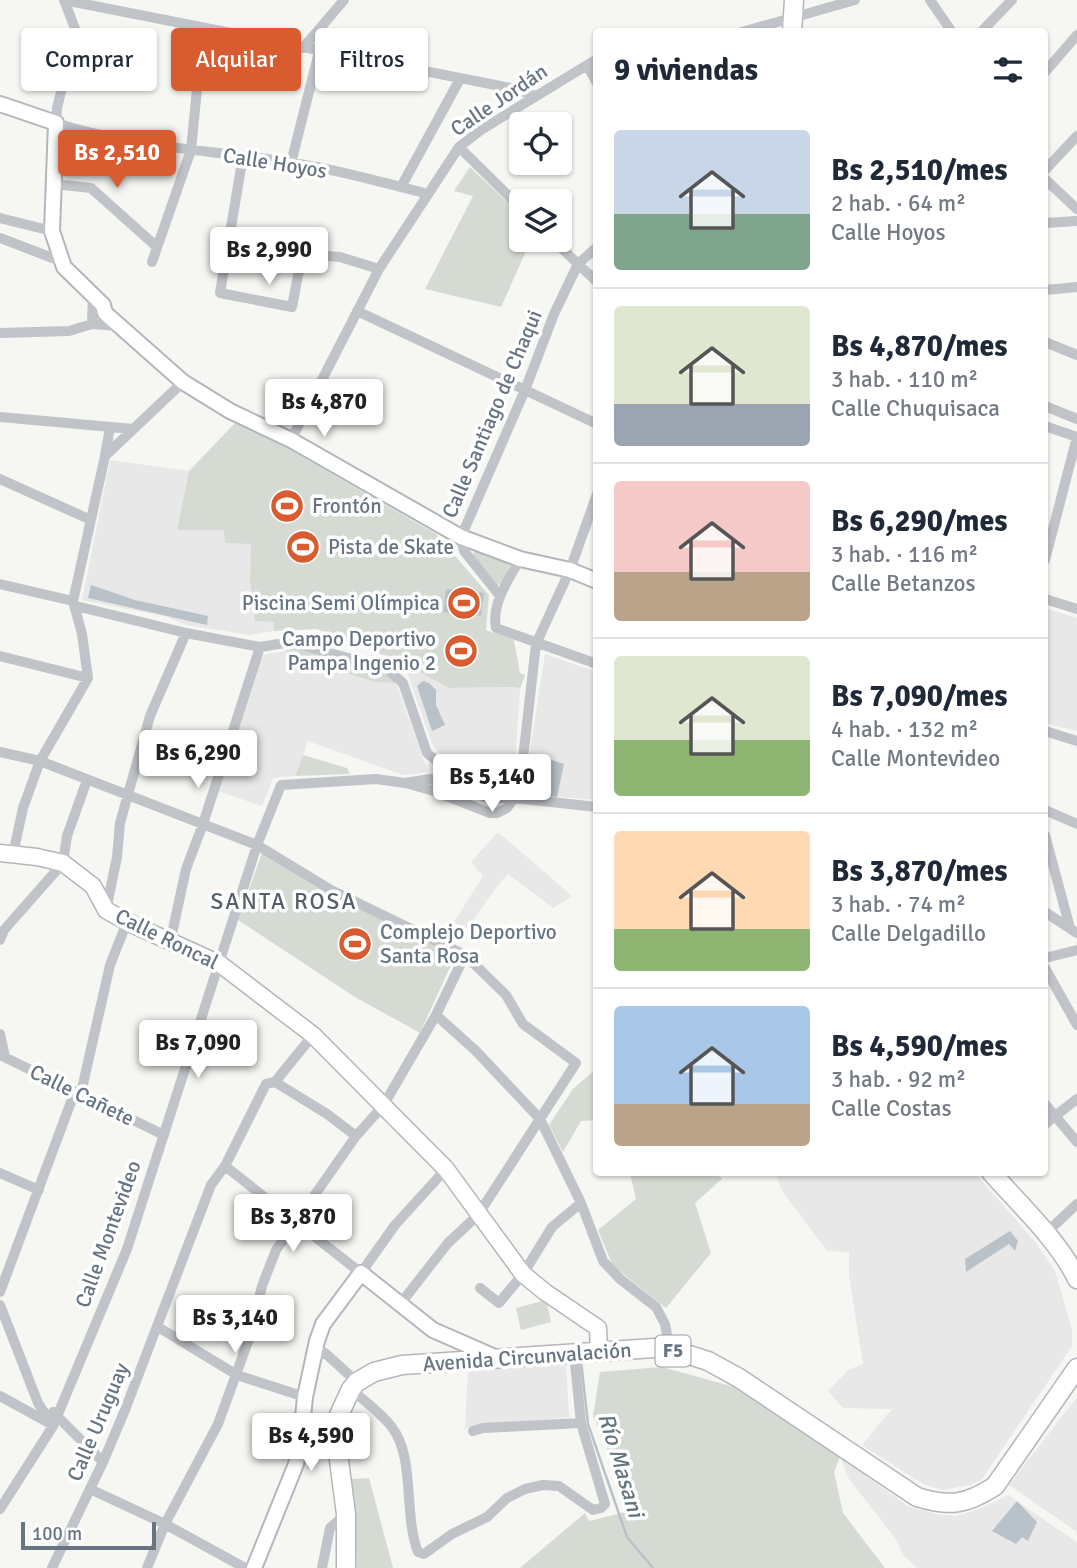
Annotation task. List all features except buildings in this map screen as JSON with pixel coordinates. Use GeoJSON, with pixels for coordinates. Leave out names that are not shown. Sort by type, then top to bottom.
{"type":"FeatureCollection","features":[{"type":"Feature","properties":{"kind":"highway"},"geometry":{"type":"LineString","coordinates":[[994,1176],[1045,1234],[1077,1279]]}},
{"type":"Feature","properties":{"kind":"highway","name":"Avenida Circunvalación"},"geometry":{"type":"LineString","coordinates":[[354,1386],[374,1372],[401,1365],[654,1348],[670,1351],[708,1362],[739,1378],[917,1497],[940,1504],[979,1496],[995,1486],[1077,1368]]}},
{"type":"Feature","properties":{"kind":"highway"},"geometry":{"type":"LineString","coordinates":[[346,1568],[346,1514],[336,1437],[339,1415],[354,1386]]}},
{"type":"Feature","properties":{"kind":"main road","name":"Calle Hoyos"},"geometry":{"type":"LineString","coordinates":[[0,104],[56,123]]}},
{"type":"Feature","properties":{"kind":"main road"},"geometry":{"type":"LineString","coordinates":[[56,123],[52,231],[64,267],[103,305],[105,313],[183,382],[230,411],[291,440],[461,537],[520,559],[570,570],[593,579]]}},
{"type":"Feature","properties":{"kind":"main road","name":"Calle Roncal"},"geometry":{"type":"LineString","coordinates":[[6,854],[62,863],[93,886],[106,910],[170,943],[220,964],[313,1035],[446,1169],[523,1274],[598,1328],[599,1352]]}},
{"type":"Feature","properties":{"kind":"main road"},"geometry":{"type":"LineString","coordinates":[[254,1568],[296,1464],[305,1397],[323,1324],[361,1273],[433,1330],[501,1360]]}},
{"type":"Feature","properties":{"kind":"street"},"geometry":{"type":"LineString","coordinates":[[64,0],[315,51]]}},
{"type":"Feature","properties":{"kind":"street"},"geometry":{"type":"LineString","coordinates":[[56,123],[57,108],[76,31],[64,0]]}},
{"type":"Feature","properties":{"kind":"street"},"geometry":{"type":"LineString","coordinates":[[303,48],[344,0]]}},
{"type":"Feature","properties":{"kind":"street"},"geometry":{"type":"LineString","coordinates":[[756,28],[855,0]]}},
{"type":"Feature","properties":{"kind":"street"},"geometry":{"type":"LineString","coordinates":[[930,0],[949,28]]}},
{"type":"Feature","properties":{"kind":"street"},"geometry":{"type":"LineString","coordinates":[[985,28],[1012,0]]}},
{"type":"Feature","properties":{"kind":"street"},"geometry":{"type":"LineString","coordinates":[[1048,69],[1077,35]]}},
{"type":"Feature","properties":{"kind":"street","name":"Calle Jordán"},"geometry":{"type":"LineString","coordinates":[[291,440],[379,270],[459,147],[592,62]]}},
{"type":"Feature","properties":{"kind":"street"},"geometry":{"type":"LineString","coordinates":[[291,163],[315,68]]}},
{"type":"Feature","properties":{"kind":"street"},"geometry":{"type":"LineString","coordinates":[[428,73],[511,88],[536,96]]}},
{"type":"Feature","properties":{"kind":"street"},"geometry":{"type":"LineString","coordinates":[[401,187],[460,79]]}},
{"type":"Feature","properties":{"kind":"street"},"geometry":{"type":"LineString","coordinates":[[152,262],[191,150],[197,91]]}},
{"type":"Feature","properties":{"kind":"street","name":"Calle Hoyos"},"geometry":{"type":"LineString","coordinates":[[56,123],[83,131],[191,150],[291,163],[428,194]]}},
{"type":"Feature","properties":{"kind":"street"},"geometry":{"type":"LineString","coordinates":[[1048,167],[1077,136]]}},
{"type":"Feature","properties":{"kind":"street"},"geometry":{"type":"LineString","coordinates":[[459,147],[509,196]]}},
{"type":"Feature","properties":{"kind":"street"},"geometry":{"type":"LineString","coordinates":[[243,156],[220,293],[292,307],[302,254],[340,257],[379,270]]}},
{"type":"Feature","properties":{"kind":"street"},"geometry":{"type":"LineString","coordinates":[[1048,182],[1077,209]]}},
{"type":"Feature","properties":{"kind":"street"},"geometry":{"type":"LineString","coordinates":[[54,184],[92,188],[157,247]]}},
{"type":"Feature","properties":{"kind":"street"},"geometry":{"type":"LineString","coordinates":[[0,218],[52,231]]}},
{"type":"Feature","properties":{"kind":"street"},"geometry":{"type":"LineString","coordinates":[[1048,223],[1077,221]]}},
{"type":"Feature","properties":{"kind":"street"},"geometry":{"type":"LineString","coordinates":[[0,238],[63,262]]}},
{"type":"Feature","properties":{"kind":"street","name":"Calle Santiago de Chaqui"},"geometry":{"type":"LineString","coordinates":[[499,596],[464,551],[461,537],[525,390],[554,314],[578,264],[593,251]]}},
{"type":"Feature","properties":{"kind":"street"},"geometry":{"type":"LineString","coordinates":[[566,252],[593,278]]}},
{"type":"Feature","properties":{"kind":"street"},"geometry":{"type":"LineString","coordinates":[[1048,290],[1077,288]]}},
{"type":"Feature","properties":{"kind":"street"},"geometry":{"type":"LineString","coordinates":[[92,324],[93,294]]}},
{"type":"Feature","properties":{"kind":"street"},"geometry":{"type":"LineString","coordinates":[[358,311],[593,422]]}},
{"type":"Feature","properties":{"kind":"street"},"geometry":{"type":"LineString","coordinates":[[0,333],[69,331],[92,324],[120,326]]}},
{"type":"Feature","properties":{"kind":"street"},"geometry":{"type":"LineString","coordinates":[[1048,343],[1077,355]]}},
{"type":"Feature","properties":{"kind":"street"},"geometry":{"type":"LineString","coordinates":[[105,456],[183,382]]}},
{"type":"Feature","properties":{"kind":"street"},"geometry":{"type":"LineString","coordinates":[[1048,407],[1077,419]]}},
{"type":"Feature","properties":{"kind":"street"},"geometry":{"type":"LineString","coordinates":[[0,417],[133,429]]}},
{"type":"Feature","properties":{"kind":"street"},"geometry":{"type":"LineString","coordinates":[[6,854],[40,761],[88,678],[74,603],[110,427]]}},
{"type":"Feature","properties":{"kind":"street"},"geometry":{"type":"LineString","coordinates":[[1048,427],[1077,437],[1048,548]]}},
{"type":"Feature","properties":{"kind":"street"},"geometry":{"type":"LineString","coordinates":[[0,479],[91,520]]}},
{"type":"Feature","properties":{"kind":"street"},"geometry":{"type":"LineString","coordinates":[[405,783],[434,791],[490,813],[508,808],[521,776],[536,644],[593,522]]}},
{"type":"Feature","properties":{"kind":"street"},"geometry":{"type":"LineString","coordinates":[[520,559],[499,596],[496,628],[593,663]]}},
{"type":"Feature","properties":{"kind":"street"},"geometry":{"type":"LineString","coordinates":[[0,584],[186,632],[260,647],[291,642],[387,669],[404,683],[428,753],[477,794]]}},
{"type":"Feature","properties":{"kind":"street"},"geometry":{"type":"LineString","coordinates":[[1048,599],[1077,609]]}},
{"type":"Feature","properties":{"kind":"street"},"geometry":{"type":"LineString","coordinates":[[106,910],[117,857],[120,823],[150,716],[186,632]]}},
{"type":"Feature","properties":{"kind":"street"},"geometry":{"type":"LineString","coordinates":[[170,943],[186,869],[260,647]]}},
{"type":"Feature","properties":{"kind":"street"},"geometry":{"type":"LineString","coordinates":[[0,656],[88,678]]}},
{"type":"Feature","properties":{"kind":"street"},"geometry":{"type":"LineString","coordinates":[[1048,732],[1077,741]]}},
{"type":"Feature","properties":{"kind":"street"},"geometry":{"type":"LineString","coordinates":[[0,752],[40,761],[257,845],[331,890],[465,955],[506,995],[523,1024],[576,1063],[478,1215],[448,1243],[401,1303]]}},
{"type":"Feature","properties":{"kind":"street","name":"Calle Montevideo"},"geometry":{"type":"LineString","coordinates":[[0,1509],[53,1426],[127,1249],[257,845],[281,785],[376,779],[405,783],[430,779],[489,798],[593,807]]}},
{"type":"Feature","properties":{"kind":"street"},"geometry":{"type":"LineString","coordinates":[[1,933],[62,863],[87,780]]}},
{"type":"Feature","properties":{"kind":"street"},"geometry":{"type":"LineString","coordinates":[[1048,811],[1077,824]]}},
{"type":"Feature","properties":{"kind":"street"},"geometry":{"type":"LineString","coordinates":[[1048,845],[1073,930]]}},
{"type":"Feature","properties":{"kind":"street"},"geometry":{"type":"LineString","coordinates":[[1048,914],[1073,930]]}},
{"type":"Feature","properties":{"kind":"street"},"geometry":{"type":"LineString","coordinates":[[0,1292],[71,1102],[81,1093],[110,965],[127,922]]}},
{"type":"Feature","properties":{"kind":"street"},"geometry":{"type":"LineString","coordinates":[[1048,957],[1077,950]]}},
{"type":"Feature","properties":{"kind":"street"},"geometry":{"type":"LineString","coordinates":[[147,1568],[164,1524],[218,1424],[250,1336],[262,1286],[276,1250],[356,1136],[383,1105],[436,1015],[465,955]]}},
{"type":"Feature","properties":{"kind":"street"},"geometry":{"type":"LineString","coordinates":[[1048,973],[1077,1025]]}},
{"type":"Feature","properties":{"kind":"street"},"geometry":{"type":"LineString","coordinates":[[436,1015],[476,1051],[540,1119],[581,1203],[603,1261],[620,1279],[656,1307],[665,1324],[670,1351]]}},
{"type":"Feature","properties":{"kind":"street"},"geometry":{"type":"LineString","coordinates":[[0,1034],[3,1056]]}},
{"type":"Feature","properties":{"kind":"street","name":"Calle Uruguay"},"geometry":{"type":"LineString","coordinates":[[52,1568],[103,1462],[158,1327],[211,1185],[225,1166],[267,1084],[275,1082],[313,1035]]}},
{"type":"Feature","properties":{"kind":"street","name":"Calle Cañete"},"geometry":{"type":"LineString","coordinates":[[3,1056],[164,1135]]}},
{"type":"Feature","properties":{"kind":"street"},"geometry":{"type":"LineString","coordinates":[[275,1082],[327,1114],[356,1136]]}},
{"type":"Feature","properties":{"kind":"street"},"geometry":{"type":"LineString","coordinates":[[1048,1122],[1077,1099]]}},
{"type":"Feature","properties":{"kind":"street"},"geometry":{"type":"LineString","coordinates":[[1048,1108],[1077,1142]]}},
{"type":"Feature","properties":{"kind":"street"},"geometry":{"type":"LineString","coordinates":[[225,1166],[361,1273],[395,1225],[446,1169]]}},
{"type":"Feature","properties":{"kind":"street"},"geometry":{"type":"LineString","coordinates":[[0,1173],[39,1190]]}},
{"type":"Feature","properties":{"kind":"street"},"geometry":{"type":"LineString","coordinates":[[480,1288],[499,1303],[523,1274],[552,1227],[581,1203]]}},
{"type":"Feature","properties":{"kind":"street"},"geometry":{"type":"LineString","coordinates":[[1045,1234],[1077,1204]]}},
{"type":"Feature","properties":{"kind":"street"},"geometry":{"type":"LineString","coordinates":[[0,1305],[38,1403],[53,1426]]}},
{"type":"Feature","properties":{"kind":"street"},"geometry":{"type":"LineString","coordinates":[[158,1327],[237,1375],[305,1397]]}},
{"type":"Feature","properties":{"kind":"street"},"geometry":{"type":"LineString","coordinates":[[314,1362],[316,1356],[325,1353],[398,1437],[404,1460],[411,1534],[418,1552],[424,1554],[452,1534],[486,1517],[508,1498],[525,1489],[543,1485],[559,1486],[593,1510],[606,1504],[581,1423],[574,1353]]}},
{"type":"Feature","properties":{"kind":"street"},"geometry":{"type":"LineString","coordinates":[[0,1396],[53,1426]]}},
{"type":"Feature","properties":{"kind":"street"},"geometry":{"type":"LineString","coordinates":[[38,1403],[57,1414],[103,1462]]}},
{"type":"Feature","properties":{"kind":"street"},"geometry":{"type":"LineString","coordinates":[[473,1432],[483,1428],[581,1423]]}},
{"type":"Feature","properties":{"kind":"street"},"geometry":{"type":"LineString","coordinates":[[90,1489],[164,1524],[244,1568]]}},
{"type":"Feature","properties":{"kind":"street"},"geometry":{"type":"LineString","coordinates":[[322,1568],[330,1528],[346,1514]]}},
{"type":"Feature","properties":{"kind":"shaded area"},"geometry":{"type":"Polygon","coordinates":[[[470,167],[509,204],[509,252],[526,252],[501,307],[425,289],[473,196],[454,191],[470,167]]]}},
{"type":"Feature","properties":{"kind":"shaded area"},"geometry":{"type":"Polygon","coordinates":[[[236,422],[436,534],[489,595],[486,630],[514,640],[520,673],[525,675],[520,689],[448,688],[404,663],[317,629],[274,631],[274,622],[255,621],[250,580],[251,544],[225,543],[224,530],[177,530],[189,471],[236,422]]]}},
{"type":"Feature","properties":{"kind":"shaded area"},"geometry":{"type":"Polygon","coordinates":[[[110,460],[189,471],[177,530],[225,530],[252,544],[250,580],[255,621],[274,622],[274,631],[250,635],[186,625],[168,617],[82,600],[110,460]]]}},
{"type":"Feature","properties":{"kind":"shaded area"},"geometry":{"type":"Polygon","coordinates":[[[479,549],[511,562],[502,584],[497,585],[475,559],[473,553],[479,549]]]}},
{"type":"Feature","properties":{"kind":"shaded area"},"geometry":{"type":"Polygon","coordinates":[[[91,585],[135,600],[208,616],[207,625],[88,598],[91,585]]]}},
{"type":"Feature","properties":{"kind":"shaded area","name":"Piscina Semi Olímpica"},"geometry":{"type":"Polygon","coordinates":[[[446,589],[484,593],[481,616],[443,612],[446,589]]]}},
{"type":"Feature","properties":{"kind":"shaded area"},"geometry":{"type":"Polygon","coordinates":[[[1048,609],[1077,618],[1077,731],[1048,724],[1048,609]]]}},
{"type":"Feature","properties":{"kind":"shaded area"},"geometry":{"type":"Polygon","coordinates":[[[286,647],[383,672],[396,683],[375,682],[287,655],[286,647]]]}},
{"type":"Feature","properties":{"kind":"shaded area"},"geometry":{"type":"Polygon","coordinates":[[[287,651],[288,656],[375,682],[396,683],[428,772],[403,775],[308,741],[295,776],[273,778],[262,806],[218,791],[262,655],[287,651]]]}},
{"type":"Feature","properties":{"kind":"shaded area"},"geometry":{"type":"Polygon","coordinates":[[[545,654],[593,671],[593,800],[523,794],[545,654]]]}},
{"type":"Feature","properties":{"kind":"shaded area"},"geometry":{"type":"Polygon","coordinates":[[[404,663],[448,688],[520,689],[514,777],[509,787],[500,792],[490,792],[439,753],[432,744],[404,663]]]}},
{"type":"Feature","properties":{"kind":"shaded area"},"geometry":{"type":"Polygon","coordinates":[[[423,681],[436,690],[436,705],[445,725],[432,731],[417,686],[423,681]]]}},
{"type":"Feature","properties":{"kind":"shaded area"},"geometry":{"type":"Polygon","coordinates":[[[303,755],[347,768],[350,774],[295,776],[303,755]]]}},
{"type":"Feature","properties":{"kind":"shaded area"},"geometry":{"type":"Polygon","coordinates":[[[537,755],[564,764],[557,797],[531,795],[537,755]]]}},
{"type":"Feature","properties":{"kind":"shaded area"},"geometry":{"type":"Polygon","coordinates":[[[498,832],[572,896],[553,908],[508,874],[466,930],[454,922],[483,876],[471,862],[498,832]]]}},
{"type":"Feature","properties":{"kind":"shaded area","name":"Complejo Deportivo Santa Rosa"},"geometry":{"type":"Polygon","coordinates":[[[262,853],[340,902],[456,954],[420,1033],[355,997],[238,920],[262,853]]]}},
{"type":"Feature","properties":{"kind":"shaded area"},"geometry":{"type":"Polygon","coordinates":[[[593,1072],[593,1120],[581,1121],[563,1152],[549,1125],[573,1089],[593,1072]]]}},
{"type":"Feature","properties":{"kind":"shaded area"},"geometry":{"type":"Polygon","coordinates":[[[631,1176],[720,1176],[722,1179],[695,1203],[711,1253],[666,1308],[613,1266],[598,1230],[636,1199],[631,1176]]]}},
{"type":"Feature","properties":{"kind":"shaded area"},"geometry":{"type":"Polygon","coordinates":[[[776,1176],[978,1176],[1036,1243],[1055,1271],[1072,1329],[1072,1346],[982,1479],[971,1485],[942,1490],[923,1484],[862,1445],[892,1409],[843,1408],[828,1391],[848,1370],[863,1364],[849,1276],[849,1252],[827,1251],[782,1191],[776,1176]]]}},
{"type":"Feature","properties":{"kind":"shaded area"},"geometry":{"type":"Polygon","coordinates":[[[1010,1231],[1018,1241],[1015,1251],[1009,1244],[966,1272],[965,1259],[1010,1231]]]}},
{"type":"Feature","properties":{"kind":"shaded area"},"geometry":{"type":"Polygon","coordinates":[[[546,1300],[551,1322],[521,1330],[516,1308],[546,1300]]]}},
{"type":"Feature","properties":{"kind":"shaded area"},"geometry":{"type":"Polygon","coordinates":[[[566,1361],[569,1417],[465,1428],[468,1370],[566,1361]]]}},
{"type":"Feature","properties":{"kind":"shaded area"},"geometry":{"type":"Polygon","coordinates":[[[662,1367],[738,1388],[840,1457],[834,1472],[843,1513],[885,1568],[520,1568],[585,1513],[589,1521],[634,1510],[593,1416],[600,1372],[662,1367]]]}},
{"type":"Feature","properties":{"kind":"shaded area"},"geometry":{"type":"Polygon","coordinates":[[[1077,1397],[1077,1532],[1009,1485],[1077,1397]]]}},
{"type":"Feature","properties":{"kind":"shaded area"},"geometry":{"type":"Polygon","coordinates":[[[840,1457],[909,1507],[936,1514],[956,1516],[982,1508],[1008,1495],[1077,1542],[1077,1568],[917,1568],[904,1556],[895,1538],[849,1479],[840,1457]]]}},
{"type":"Feature","properties":{"kind":"shaded area"},"geometry":{"type":"Polygon","coordinates":[[[369,1478],[393,1568],[357,1568],[352,1479],[369,1478]]]}},
{"type":"Feature","properties":{"kind":"shaded area"},"geometry":{"type":"Polygon","coordinates":[[[1017,1501],[1037,1522],[1028,1541],[1022,1537],[1016,1544],[992,1531],[1017,1501]]]}},
{"type":"Feature","properties":{"kind":"waterway","name":"Río Masani"},"geometry":{"type":"LineString","coordinates":[[581,1361],[588,1424],[627,1537],[653,1568]]}},
{"type":"Feature","properties":{"kind":"place","name":"Frontón"},"geometry":{"type":"Point","coordinates":[287,506]}},
{"type":"Feature","properties":{"kind":"place","name":"Pista de Skate"},"geometry":{"type":"Point","coordinates":[303,547]}},
{"type":"Feature","properties":{"kind":"place","name":"Piscina Semi Olímpica"},"geometry":{"type":"Point","coordinates":[464,603]}},
{"type":"Feature","properties":{"kind":"place","name":"Campo Deportivo Pampa Ingenio 2"},"geometry":{"type":"Point","coordinates":[461,651]}},
{"type":"Feature","properties":{"kind":"place","name":"Complejo Deportivo Santa Rosa"},"geometry":{"type":"Point","coordinates":[355,944]}},
{"type":"Feature","properties":{"kind":"district","name":"SANTA ROSA"},"geometry":{"type":"Point","coordinates":[284,901]}}]}
